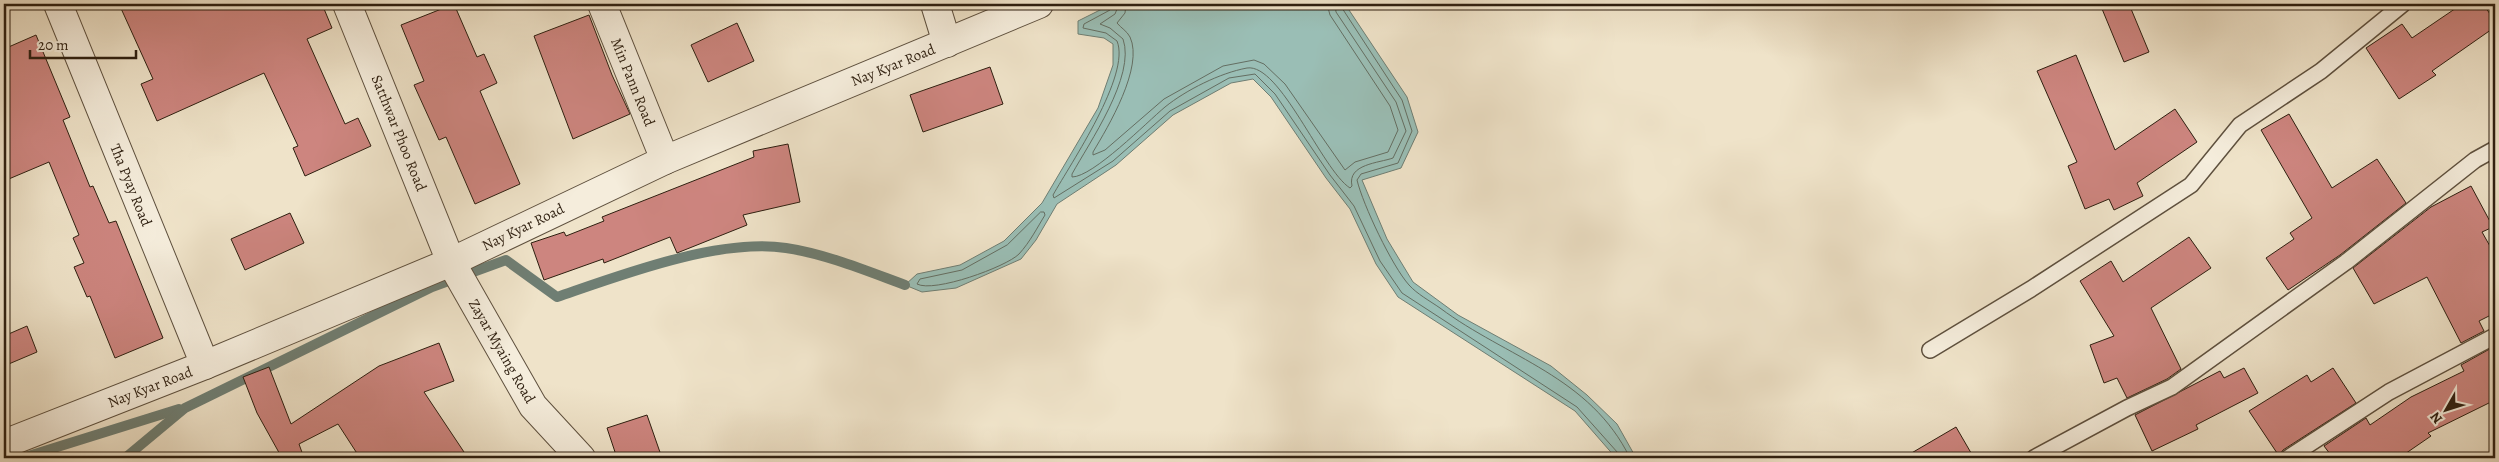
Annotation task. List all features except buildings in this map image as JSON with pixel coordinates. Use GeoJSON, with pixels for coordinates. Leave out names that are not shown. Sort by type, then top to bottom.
{"type":"FeatureCollection","features":[{"type":"Feature","properties":{"kind":"street","name":"Tha Pyay Road"},"geometry":{"type":"LineString","coordinates":[[58,4],[205,365]]}},
{"type":"Feature","properties":{"kind":"street","name":"Satthwar Phoo Road"},"geometry":{"type":"LineString","coordinates":[[347,4],[451,262]]}},
{"type":"Feature","properties":{"kind":"street","name":"Min Pann Road"},"geometry":{"type":"LineString","coordinates":[[602,4],[664,160]]}},
{"type":"Feature","properties":{"kind":"street"},"geometry":{"type":"LineString","coordinates":[[935,4],[947,43]]}},
{"type":"Feature","properties":{"kind":"street","name":"Nay Kyar Road"},"geometry":{"type":"LineString","coordinates":[[4,444],[205,365],[451,262],[664,160],[1039,4]]}},
{"type":"Feature","properties":{"kind":"street","name":"Zayar Myaing Road"},"geometry":{"type":"LineString","coordinates":[[451,262],[533,406],[581,458]]}},
{"type":"Feature","properties":{"kind":"lane"},"geometry":{"type":"LineString","coordinates":[[1930,350],[2031,289],[2191,185],[2240,125],[2321,72],[2403,4]]}},
{"type":"Feature","properties":{"kind":"lane"},"geometry":{"type":"LineString","coordinates":[[2034,458],[2127,408],[2172,387],[2346,262],[2475,160],[2495,149]]}},
{"type":"Feature","properties":{"kind":"lane"},"geometry":{"type":"LineString","coordinates":[[2288,458],[2389,392],[2495,336]]}},
{"type":"Feature","properties":{"kind":"water"},"geometry":{"type":"Polygon","coordinates":[[[1112,4],[1345,4],[1407,97],[1418,132],[1401,168],[1362,180],[1387,239],[1413,282],[1458,315],[1551,366],[1587,395],[1617,424],[1635,456],[1616,458],[1575,411],[1398,297],[1376,264],[1350,209],[1326,178],[1271,97],[1253,79],[1231,83],[1173,115],[1116,165],[1057,204],[1036,240],[1021,259],[956,288],[922,292],[905,285],[917,274],[960,265],[1004,241],[1042,203],[1098,108],[1113,65],[1113,44],[1104,38],[1078,34],[1078,21],[1112,4]]]}},
{"type":"Feature","properties":{"kind":"waterway"},"geometry":{"type":"LineString","coordinates":[[125,458],[185,408],[432,287],[506,260],[557,297],[640,269],[701,253],[759,246],[786,248],[816,254],[905,285]]}},
{"type":"Feature","properties":{"kind":"waterway"},"geometry":{"type":"LineString","coordinates":[[22,458],[179,409]]}}]}
